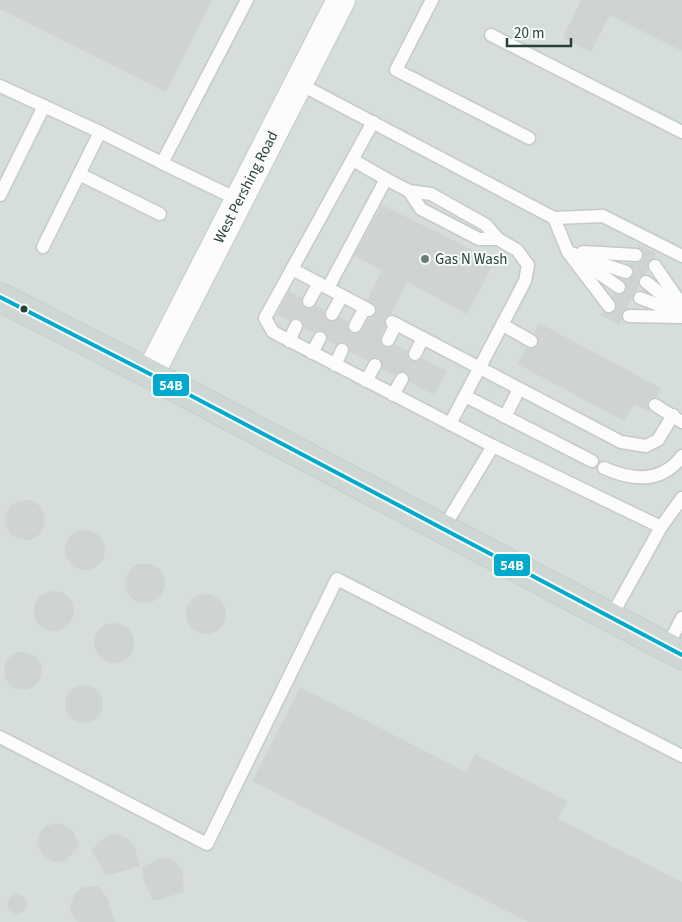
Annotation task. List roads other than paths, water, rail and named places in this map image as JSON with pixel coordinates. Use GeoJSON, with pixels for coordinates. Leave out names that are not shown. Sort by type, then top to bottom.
{"type":"FeatureCollection","features":[{"type":"Feature","properties":{"kind":"main road","name":"West Pershing Road"},"geometry":{"type":"LineString","coordinates":[[150,374],[341,0]]}},
{"type":"Feature","properties":{"kind":"main road"},"geometry":{"type":"LineString","coordinates":[[0,297],[150,374],[674,651]]}},
{"type":"Feature","properties":{"kind":"lane"},"geometry":{"type":"LineString","coordinates":[[162,163],[248,0]]}},
{"type":"Feature","properties":{"kind":"lane"},"geometry":{"type":"LineString","coordinates":[[432,0],[396,70],[529,138]]}},
{"type":"Feature","properties":{"kind":"lane"},"geometry":{"type":"LineString","coordinates":[[491,35],[682,132]]}},
{"type":"Feature","properties":{"kind":"lane"},"geometry":{"type":"LineString","coordinates":[[298,83],[554,218],[602,216],[682,256]]}},
{"type":"Feature","properties":{"kind":"lane"},"geometry":{"type":"LineString","coordinates":[[0,86],[100,132],[239,200]]}},
{"type":"Feature","properties":{"kind":"lane"},"geometry":{"type":"LineString","coordinates":[[0,195],[44,106]]}},
{"type":"Feature","properties":{"kind":"lane"},"geometry":{"type":"LineString","coordinates":[[373,122],[265,318],[273,332],[493,446],[661,527]]}},
{"type":"Feature","properties":{"kind":"lane"},"geometry":{"type":"LineString","coordinates":[[43,247],[100,132]]}},
{"type":"Feature","properties":{"kind":"lane"},"geometry":{"type":"LineString","coordinates":[[353,160],[410,192],[431,194],[486,225],[498,240],[517,250],[528,265],[525,281],[450,424]]}},
{"type":"Feature","properties":{"kind":"lane"},"geometry":{"type":"LineString","coordinates":[[79,174],[160,214]]}},
{"type":"Feature","properties":{"kind":"lane"},"geometry":{"type":"LineString","coordinates":[[309,301],[323,285],[386,179]]}},
{"type":"Feature","properties":{"kind":"lane"},"geometry":{"type":"LineString","coordinates":[[554,218],[568,252],[609,306]]}},
{"type":"Feature","properties":{"kind":"lane"},"geometry":{"type":"LineString","coordinates":[[568,252],[636,255]]}},
{"type":"Feature","properties":{"kind":"lane"},"geometry":{"type":"LineString","coordinates":[[568,252],[626,272]]}},
{"type":"Feature","properties":{"kind":"lane"},"geometry":{"type":"LineString","coordinates":[[568,252],[619,287]]}},
{"type":"Feature","properties":{"kind":"lane"},"geometry":{"type":"LineString","coordinates":[[655,266],[682,305]]}},
{"type":"Feature","properties":{"kind":"lane"},"geometry":{"type":"LineString","coordinates":[[292,269],[367,309],[355,326]]}},
{"type":"Feature","properties":{"kind":"lane"},"geometry":{"type":"LineString","coordinates":[[646,282],[682,313]]}},
{"type":"Feature","properties":{"kind":"lane"},"geometry":{"type":"LineString","coordinates":[[332,314],[342,296]]}},
{"type":"Feature","properties":{"kind":"lane"},"geometry":{"type":"LineString","coordinates":[[640,298],[682,313]]}},
{"type":"Feature","properties":{"kind":"lane"},"geometry":{"type":"LineString","coordinates":[[629,316],[682,313]]}},
{"type":"Feature","properties":{"kind":"lane"},"geometry":{"type":"LineString","coordinates":[[388,340],[394,323],[621,442],[646,446],[658,440],[677,418],[655,405]]}},
{"type":"Feature","properties":{"kind":"lane"},"geometry":{"type":"LineString","coordinates":[[502,325],[531,341]]}},
{"type":"Feature","properties":{"kind":"lane"},"geometry":{"type":"LineString","coordinates":[[289,341],[296,326]]}},
{"type":"Feature","properties":{"kind":"lane"},"geometry":{"type":"LineString","coordinates":[[312,353],[320,338]]}},
{"type":"Feature","properties":{"kind":"lane"},"geometry":{"type":"LineString","coordinates":[[415,354],[423,338]]}},
{"type":"Feature","properties":{"kind":"lane"},"geometry":{"type":"LineString","coordinates":[[335,365],[342,350]]}},
{"type":"Feature","properties":{"kind":"lane"},"geometry":{"type":"LineString","coordinates":[[366,381],[375,365]]}},
{"type":"Feature","properties":{"kind":"lane"},"geometry":{"type":"LineString","coordinates":[[393,395],[402,379]]}},
{"type":"Feature","properties":{"kind":"lane"},"geometry":{"type":"LineString","coordinates":[[504,417],[519,389]]}},
{"type":"Feature","properties":{"kind":"lane"},"geometry":{"type":"LineString","coordinates":[[465,396],[592,461]]}},
{"type":"Feature","properties":{"kind":"lane"},"geometry":{"type":"LineString","coordinates":[[443,528],[493,446]]}},
{"type":"Feature","properties":{"kind":"lane"},"geometry":{"type":"LineString","coordinates":[[604,468],[616,473],[652,478],[668,470],[682,456]]}},
{"type":"Feature","properties":{"kind":"lane"},"geometry":{"type":"LineString","coordinates":[[611,617],[661,527],[682,498]]}},
{"type":"Feature","properties":{"kind":"lane"},"geometry":{"type":"LineString","coordinates":[[0,737],[207,844],[338,579],[682,756]]}},
{"type":"Feature","properties":{"kind":"lane"},"geometry":{"type":"LineString","coordinates":[[674,651],[682,618]]}},
{"type":"Feature","properties":{"kind":"place","name":"Gas N Wash"},"geometry":{"type":"Point","coordinates":[425,259]}}]}
